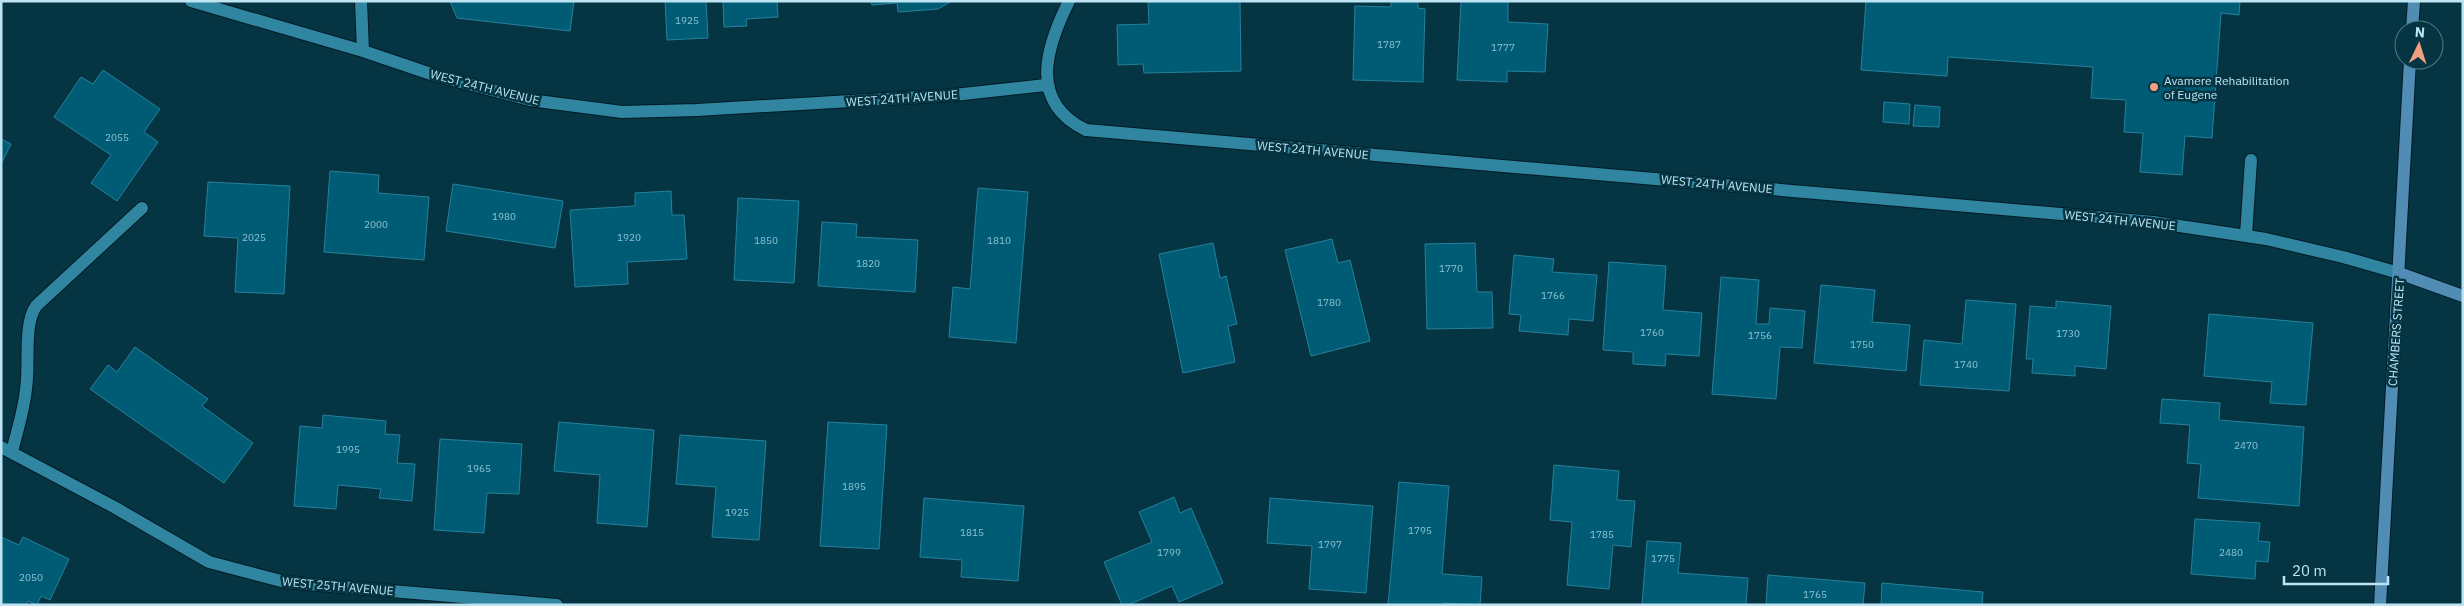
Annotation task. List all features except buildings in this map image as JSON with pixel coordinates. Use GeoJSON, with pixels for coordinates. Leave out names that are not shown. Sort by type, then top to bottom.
{"type":"FeatureCollection","features":[{"type":"Feature","properties":{"kind":"main road"},"geometry":{"type":"LineString","coordinates":[[2413,20],[2414,1]]}},
{"type":"Feature","properties":{"kind":"main road","name":"CHAMBERS STREET"},"geometry":{"type":"LineString","coordinates":[[2380,605],[2382,539],[2409,70]]}},
{"type":"Feature","properties":{"kind":"main road","name":"WEST 24TH AVENUE"},"geometry":{"type":"LineString","coordinates":[[2399,273],[2463,296]]}},
{"type":"Feature","properties":{"kind":"street","name":"WEST 24TH AVENUE"},"geometry":{"type":"LineString","coordinates":[[191,1],[363,51],[434,75],[530,100],[622,112],[697,110],[954,95],[1046,85],[1053,102],[1062,115],[1073,124],[1099,132],[1973,205],[2153,222],[2246,236],[2334,254],[2399,273]]}},
{"type":"Feature","properties":{"kind":"street"},"geometry":{"type":"LineString","coordinates":[[361,1],[363,51]]}},
{"type":"Feature","properties":{"kind":"street"},"geometry":{"type":"LineString","coordinates":[[1046,85],[1047,62],[1069,1]]}},
{"type":"Feature","properties":{"kind":"street"},"geometry":{"type":"LineString","coordinates":[[2246,236],[2251,160]]}},
{"type":"Feature","properties":{"kind":"street"},"geometry":{"type":"LineString","coordinates":[[7,450],[26,389],[31,314],[36,306],[142,208]]}},
{"type":"Feature","properties":{"kind":"street","name":"WEST 25TH AVENUE"},"geometry":{"type":"LineString","coordinates":[[7,450],[114,507],[209,562],[242,572],[285,582],[556,605]]}},
{"type":"Feature","properties":{"kind":"place","name":"Avamere Rehabilitation of Eugene"},"geometry":{"type":"Point","coordinates":[2154,87]}}]}
